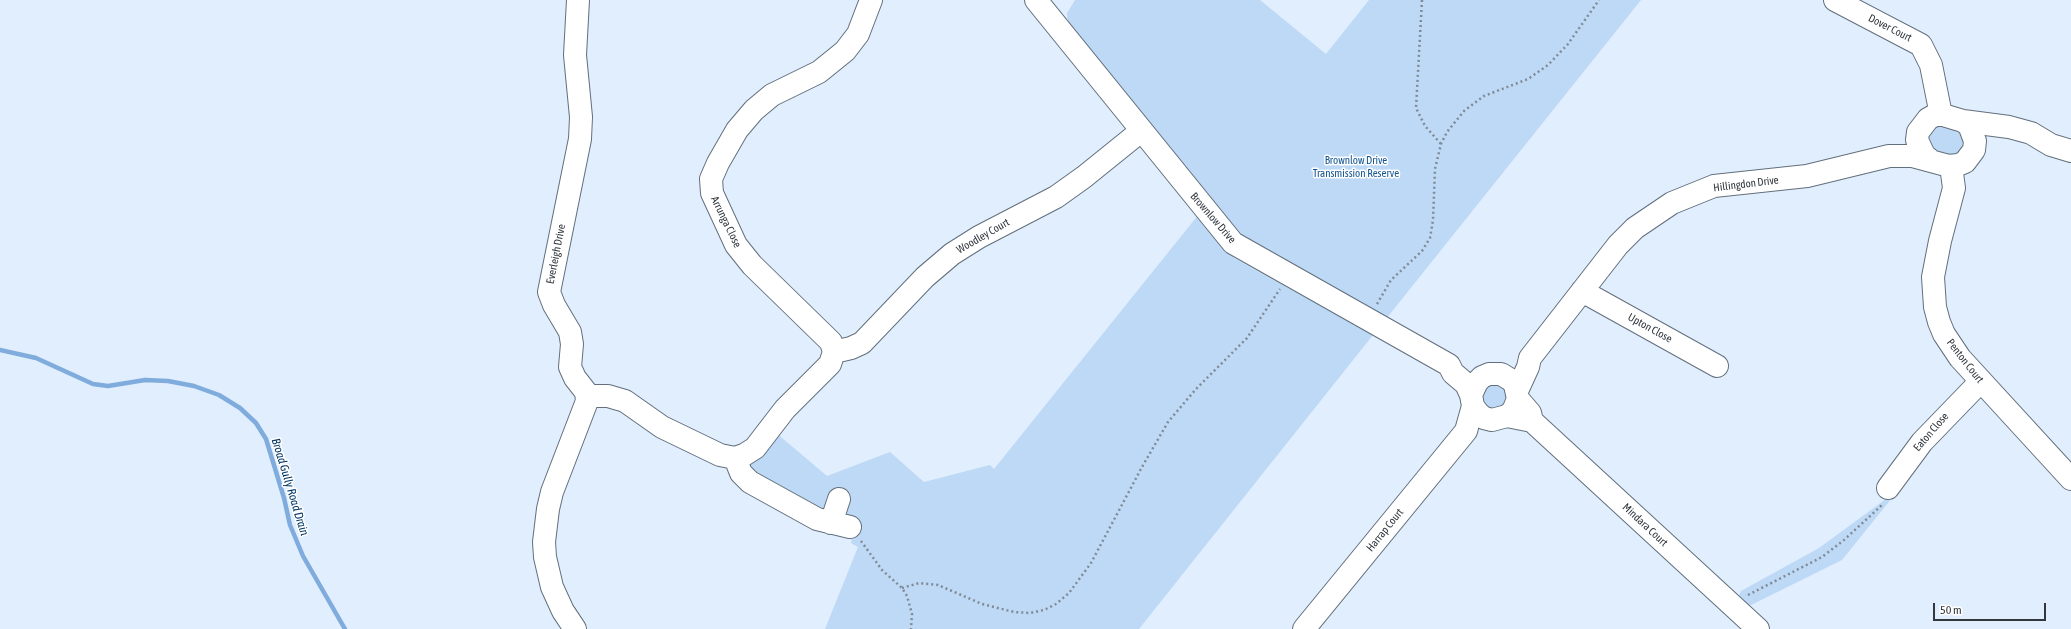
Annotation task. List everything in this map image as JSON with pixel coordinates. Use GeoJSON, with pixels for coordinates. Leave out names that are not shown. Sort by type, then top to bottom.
{"type":"FeatureCollection","features":[{"type":"Feature","properties":{"kind":"street","name":"Everleigh Drive"},"geometry":{"type":"LineString","coordinates":[[578,0],[575,55],[581,117],[580,139],[549,292],[554,305],[570,332],[572,344],[570,367],[587,396]]}},
{"type":"Feature","properties":{"kind":"street","name":"Arrunga Close"},"geometry":{"type":"LineString","coordinates":[[834,352],[831,342],[743,254],[730,233],[710,186],[713,173],[718,163],[745,120],[772,95],[819,72],[837,59],[858,34],[871,0]]}},
{"type":"Feature","properties":{"kind":"street","name":"Dover Court"},"geometry":{"type":"LineString","coordinates":[[1835,0],[1921,45],[1931,65],[1941,115]]}},
{"type":"Feature","properties":{"kind":"street","name":"Brownlow Drive"},"geometry":{"type":"LineString","coordinates":[[1048,5],[1141,131],[1227,237],[1242,249],[1449,365],[1453,373],[1466,384],[1472,400]]}},
{"type":"Feature","properties":{"kind":"street"},"geometry":{"type":"LineString","coordinates":[[1941,115],[1980,124],[2009,127],[2031,133],[2061,148],[2037,146],[2001,138],[1989,140],[1974,150],[1965,162],[1951,166],[1930,160],[1924,155],[1917,140],[1918,132],[1928,119],[1941,115]]}},
{"type":"Feature","properties":{"kind":"street"},"geometry":{"type":"LineString","coordinates":[[1963,121],[1969,125],[1973,132],[1974,150]]}},
{"type":"Feature","properties":{"kind":"street","name":"Woodley Court"},"geometry":{"type":"LineString","coordinates":[[834,352],[851,348],[862,343],[925,277],[952,254],[978,237],[1065,191],[1141,131]]}},
{"type":"Feature","properties":{"kind":"street","name":"Hillingdon Drive"},"geometry":{"type":"LineString","coordinates":[[1889,156],[1910,141],[1918,132]]}},
{"type":"Feature","properties":{"kind":"street","name":"Hillingdon Drive"},"geometry":{"type":"LineString","coordinates":[[1509,406],[1528,367],[1530,358],[1618,245],[1635,228],[1672,203],[1714,186],[1806,176],[1889,156],[1912,156],[1930,160]]}},
{"type":"Feature","properties":{"kind":"street","name":"Penton Court"},"geometry":{"type":"LineString","coordinates":[[1951,166],[1954,188],[1933,277],[1934,307],[1941,328],[1951,346],[1981,381],[2071,478]]}},
{"type":"Feature","properties":{"kind":"street","name":"Upton Close"},"geometry":{"type":"LineString","coordinates":[[1582,291],[1718,365]]}},
{"type":"Feature","properties":{"kind":"street"},"geometry":{"type":"LineString","coordinates":[[575,629],[563,611],[550,580],[545,557],[545,527],[552,492],[584,413],[587,396],[608,396],[625,401],[662,427],[720,455],[735,458],[750,452],[760,443],[785,409],[827,368],[833,358],[834,352]]}},
{"type":"Feature","properties":{"kind":"street","name":"Hillingdon Drive"},"geometry":{"type":"LineString","coordinates":[[1495,374],[1525,358],[1530,358]]}},
{"type":"Feature","properties":{"kind":"street","name":"Brownlow Drive"},"geometry":{"type":"LineString","coordinates":[[1449,365],[1458,363],[1478,372],[1495,374]]}},
{"type":"Feature","properties":{"kind":"street"},"geometry":{"type":"LineString","coordinates":[[1495,374],[1511,380],[1509,406],[1484,418],[1472,400],[1477,382],[1495,374]]}},
{"type":"Feature","properties":{"kind":"street","name":"Eaton Close"},"geometry":{"type":"LineString","coordinates":[[1890,489],[1922,442],[1981,381]]}},
{"type":"Feature","properties":{"kind":"street","name":"Harrap Court"},"geometry":{"type":"LineString","coordinates":[[1466,431],[1472,400]]}},
{"type":"Feature","properties":{"kind":"street","name":"Mindara Court"},"geometry":{"type":"LineString","coordinates":[[1509,406],[1532,421],[1735,608],[1765,626]]}},
{"type":"Feature","properties":{"kind":"street","name":"Harrap Court"},"geometry":{"type":"LineString","coordinates":[[1304,629],[1466,431],[1509,406]]}},
{"type":"Feature","properties":{"kind":"street"},"geometry":{"type":"LineString","coordinates":[[735,458],[741,474],[750,482],[808,515],[840,525],[839,499]]}},
{"type":"Feature","properties":{"kind":"path"},"geometry":{"type":"LineString","coordinates":[[1422,0],[1416,108],[1425,126],[1441,144]]}},
{"type":"Feature","properties":{"kind":"path"},"geometry":{"type":"LineString","coordinates":[[1368,320],[1392,280],[1422,251],[1430,238],[1433,220],[1435,169],[1441,144],[1455,121],[1474,103],[1497,90],[1528,79],[1548,65],[1568,44],[1599,0]]}},
{"type":"Feature","properties":{"kind":"path"},"geometry":{"type":"LineString","coordinates":[[902,588],[919,583],[933,584],[950,589],[997,609],[1030,613],[1044,610],[1056,604],[1069,593],[1081,579],[1168,422],[1196,389],[1246,338],[1270,306],[1288,275]]}},
{"type":"Feature","properties":{"kind":"path"},"geometry":{"type":"LineString","coordinates":[[1735,608],[1752,592],[1804,567],[1834,549],[1890,489]]}},
{"type":"Feature","properties":{"kind":"path"},"geometry":{"type":"LineString","coordinates":[[840,525],[854,534],[870,550],[882,570],[902,588],[910,604],[911,629]]}},
{"type":"Feature","properties":{"kind":"green space","name":"Brownlow Drive Transmission Reserve"},"geometry":{"type":"Polygon","coordinates":[[[1075,0],[1260,0],[1326,54],[1369,0],[1641,0],[1386,319],[1244,240],[1068,24],[1067,13],[1075,0]]]}},
{"type":"Feature","properties":{"kind":"green space"},"geometry":{"type":"Polygon","coordinates":[[[1933,125],[1958,127],[1967,143],[1954,157],[1934,152],[1926,142],[1933,125]]]}},
{"type":"Feature","properties":{"kind":"green space"},"geometry":{"type":"Polygon","coordinates":[[[1199,214],[1234,258],[1373,335],[1139,629],[825,629],[858,547],[851,543],[854,521],[826,512],[759,481],[745,462],[775,432],[827,476],[890,452],[924,482],[990,465],[994,469],[1199,214]]]}},
{"type":"Feature","properties":{"kind":"green space"},"geometry":{"type":"Polygon","coordinates":[[[1495,385],[1504,388],[1507,397],[1504,406],[1495,409],[1486,406],[1483,397],[1486,388],[1495,385]]]}},
{"type":"Feature","properties":{"kind":"green space"},"geometry":{"type":"Polygon","coordinates":[[[1890,496],[1892,498],[1842,560],[1743,609],[1736,602],[1741,591],[1819,548],[1890,496]]]}},
{"type":"Feature","properties":{"kind":"waterway","name":"Broad Gully Road Drain"},"geometry":{"type":"LineString","coordinates":[[0,350],[36,358],[93,384],[108,386],[145,380],[168,381],[194,386],[219,395],[240,408],[256,423],[266,439],[284,498],[290,525],[303,556],[345,629]]}}]}
